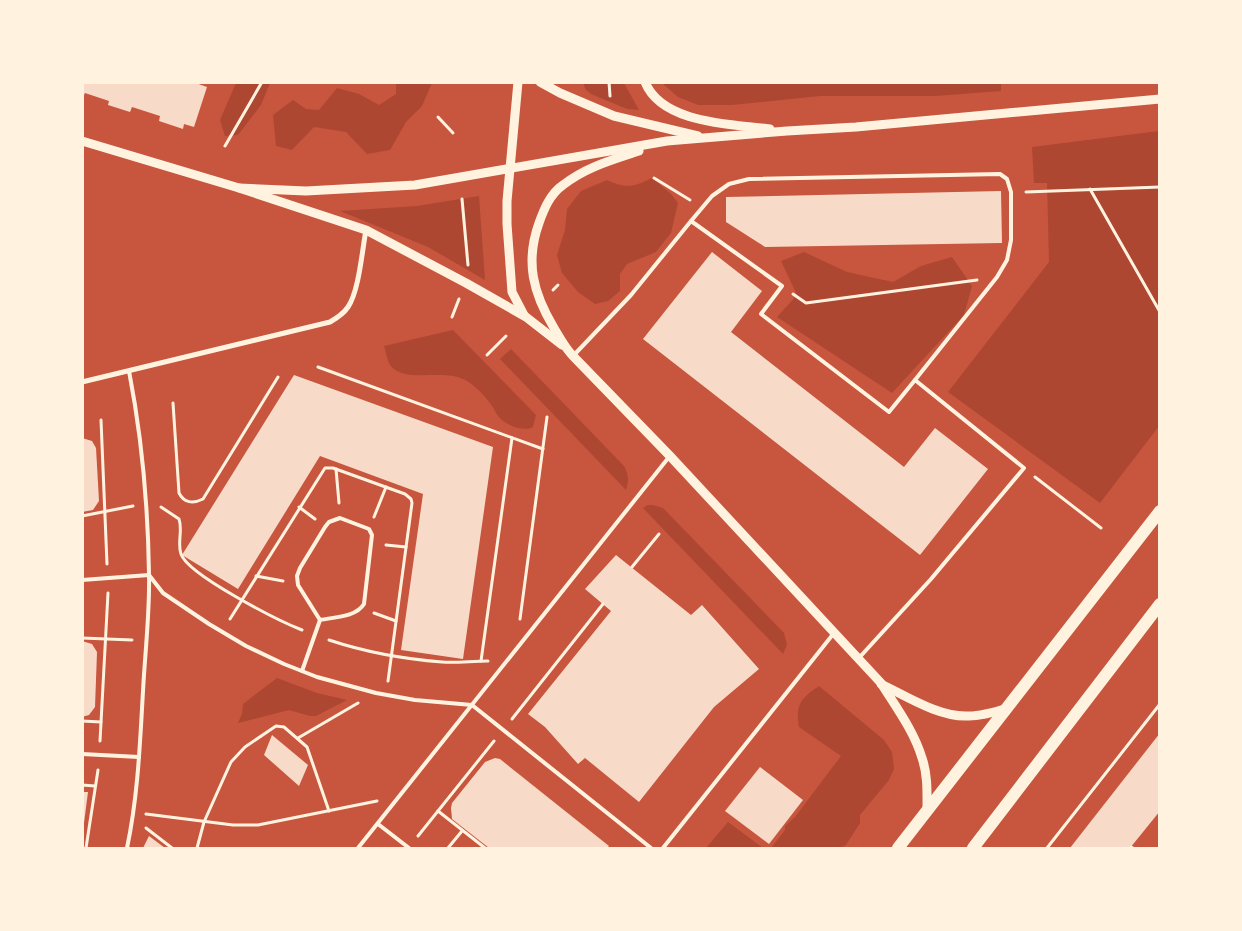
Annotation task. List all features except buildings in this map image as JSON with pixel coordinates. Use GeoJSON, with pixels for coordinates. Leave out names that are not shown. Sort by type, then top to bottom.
{"type":"FeatureCollection","features":[{"type":"Feature","properties":{"kind":"main road"},"geometry":{"type":"LineString","coordinates":[[898,848],[1160,511]]}},
{"type":"Feature","properties":{"kind":"main road"},"geometry":{"type":"LineString","coordinates":[[973,848],[1158,609]]}},
{"type":"Feature","properties":{"kind":"street"},"geometry":{"type":"LineString","coordinates":[[518,82],[507,201],[509,265],[512,292],[526,317]]}},
{"type":"Feature","properties":{"kind":"street"},"geometry":{"type":"LineString","coordinates":[[540,82],[560,94],[614,116],[705,138]]}},
{"type":"Feature","properties":{"kind":"street"},"geometry":{"type":"LineString","coordinates":[[645,82],[647,88],[658,101],[676,112],[699,119],[787,131]]}},
{"type":"Feature","properties":{"kind":"street"},"geometry":{"type":"LineString","coordinates":[[239,188],[306,191],[415,186],[667,141],[856,127],[1160,98]]}},
{"type":"Feature","properties":{"kind":"street"},"geometry":{"type":"LineString","coordinates":[[82,140],[239,188],[366,230],[526,317],[566,349],[670,456],[881,683],[907,723],[923,758],[927,780],[927,812]]}},
{"type":"Feature","properties":{"kind":"street"},"geometry":{"type":"LineString","coordinates":[[566,349],[540,303],[532,276],[531,255],[535,233],[545,206],[561,186],[594,166],[667,141]]}},
{"type":"Feature","properties":{"kind":"street"},"geometry":{"type":"LineString","coordinates":[[82,382],[330,322],[344,312],[352,301],[366,230]]}},
{"type":"Feature","properties":{"kind":"street"},"geometry":{"type":"LineString","coordinates":[[881,683],[914,701],[945,713],[968,716],[988,714],[1008,708]]}},
{"type":"Feature","properties":{"kind":"lane"},"geometry":{"type":"LineString","coordinates":[[573,356],[631,295],[691,221],[712,196],[729,184],[749,179],[1000,174],[1007,179],[1010,192],[1012,240],[1007,260],[997,277],[889,412],[760,314],[782,286],[691,221]]}},
{"type":"Feature","properties":{"kind":"lane"},"geometry":{"type":"LineString","coordinates":[[127,848],[139,757],[150,575],[147,505],[137,412],[129,371]]}},
{"type":"Feature","properties":{"kind":"lane"},"geometry":{"type":"LineString","coordinates":[[858,659],[932,579],[1024,468],[915,380]]}},
{"type":"Feature","properties":{"kind":"lane"},"geometry":{"type":"LineString","coordinates":[[358,848],[670,456]]}},
{"type":"Feature","properties":{"kind":"lane"},"geometry":{"type":"LineString","coordinates":[[340,518],[369,529],[372,535],[365,600],[362,608],[353,614],[320,620],[298,585],[297,576],[329,522],[340,518]]}},
{"type":"Feature","properties":{"kind":"lane"},"geometry":{"type":"LineString","coordinates":[[82,580],[150,575]]}},
{"type":"Feature","properties":{"kind":"lane"},"geometry":{"type":"LineString","coordinates":[[150,575],[163,593],[221,632],[246,646],[302,671],[376,693],[414,700],[472,705],[651,848]]}},
{"type":"Feature","properties":{"kind":"lane"},"geometry":{"type":"LineString","coordinates":[[302,671],[320,620]]}},
{"type":"Feature","properties":{"kind":"lane"},"geometry":{"type":"LineString","coordinates":[[663,848],[834,633]]}},
{"type":"Feature","properties":{"kind":"lane"},"geometry":{"type":"LineString","coordinates":[[82,754],[139,757]]}},
{"type":"Feature","properties":{"kind":"lane"},"geometry":{"type":"LineString","coordinates":[[378,824],[409,848]]}},
{"type":"Feature","properties":{"kind":"path"},"geometry":{"type":"LineString","coordinates":[[225,146],[261,83]]}},
{"type":"Feature","properties":{"kind":"path"},"geometry":{"type":"LineString","coordinates":[[438,117],[453,133]]}},
{"type":"Feature","properties":{"kind":"path"},"geometry":{"type":"LineString","coordinates":[[654,178],[702,208]]}},
{"type":"Feature","properties":{"kind":"path"},"geometry":{"type":"LineString","coordinates":[[1010,192],[1160,187]]}},
{"type":"Feature","properties":{"kind":"path"},"geometry":{"type":"LineString","coordinates":[[1090,189],[1160,312]]}},
{"type":"Feature","properties":{"kind":"path"},"geometry":{"type":"LineString","coordinates":[[462,199],[468,271]]}},
{"type":"Feature","properties":{"kind":"path"},"geometry":{"type":"LineString","coordinates":[[782,286],[806,303],[997,277]]}},
{"type":"Feature","properties":{"kind":"path"},"geometry":{"type":"LineString","coordinates":[[452,317],[460,296]]}},
{"type":"Feature","properties":{"kind":"path"},"geometry":{"type":"LineString","coordinates":[[487,354],[506,336]]}},
{"type":"Feature","properties":{"kind":"path"},"geometry":{"type":"LineString","coordinates":[[318,367],[542,449]]}},
{"type":"Feature","properties":{"kind":"path"},"geometry":{"type":"LineString","coordinates":[[173,403],[179,493],[188,502],[198,502],[203,499],[278,377]]}},
{"type":"Feature","properties":{"kind":"path"},"geometry":{"type":"LineString","coordinates":[[516,650],[547,417]]}},
{"type":"Feature","properties":{"kind":"path"},"geometry":{"type":"LineString","coordinates":[[86,848],[99,755],[106,639],[107,578],[101,420]]}},
{"type":"Feature","properties":{"kind":"path"},"geometry":{"type":"LineString","coordinates":[[481,661],[512,438]]}},
{"type":"Feature","properties":{"kind":"path"},"geometry":{"type":"LineString","coordinates":[[221,632],[322,470],[328,467],[336,469],[406,494],[412,503],[386,695]]}},
{"type":"Feature","properties":{"kind":"path"},"geometry":{"type":"LineString","coordinates":[[1024,468],[1102,528]]}},
{"type":"Feature","properties":{"kind":"path"},"geometry":{"type":"LineString","coordinates":[[336,469],[340,518]]}},
{"type":"Feature","properties":{"kind":"path"},"geometry":{"type":"LineString","coordinates":[[369,529],[386,487]]}},
{"type":"Feature","properties":{"kind":"path"},"geometry":{"type":"LineString","coordinates":[[82,516],[124,507],[159,506],[177,517],[180,524],[182,556],[204,575],[241,600],[282,622],[315,635],[360,649],[391,655],[442,662],[481,661],[506,663]]}},
{"type":"Feature","properties":{"kind":"path"},"geometry":{"type":"LineString","coordinates":[[632,567],[659,534]]}},
{"type":"Feature","properties":{"kind":"path"},"geometry":{"type":"LineString","coordinates":[[372,543],[406,547]]}},
{"type":"Feature","properties":{"kind":"path"},"geometry":{"type":"LineString","coordinates":[[256,576],[298,585]]}},
{"type":"Feature","properties":{"kind":"path"},"geometry":{"type":"LineString","coordinates":[[409,848],[603,604]]}},
{"type":"Feature","properties":{"kind":"path"},"geometry":{"type":"LineString","coordinates":[[362,608],[396,621]]}},
{"type":"Feature","properties":{"kind":"path"},"geometry":{"type":"LineString","coordinates":[[82,638],[146,641]]}},
{"type":"Feature","properties":{"kind":"path"},"geometry":{"type":"LineString","coordinates":[[298,738],[376,693]]}},
{"type":"Feature","properties":{"kind":"path"},"geometry":{"type":"LineString","coordinates":[[1047,848],[1160,704]]}},
{"type":"Feature","properties":{"kind":"path"},"geometry":{"type":"LineString","coordinates":[[82,721],[101,722]]}},
{"type":"Feature","properties":{"kind":"path"},"geometry":{"type":"LineString","coordinates":[[197,848],[204,822],[231,762],[244,747],[276,726],[284,727],[298,738],[309,751],[329,810]]}},
{"type":"Feature","properties":{"kind":"path"},"geometry":{"type":"LineString","coordinates":[[82,786],[95,786]]}},
{"type":"Feature","properties":{"kind":"path"},"geometry":{"type":"LineString","coordinates":[[133,813],[233,825],[258,824],[400,796]]}},
{"type":"Feature","properties":{"kind":"path"},"geometry":{"type":"LineString","coordinates":[[438,811],[485,848]]}},
{"type":"Feature","properties":{"kind":"path"},"geometry":{"type":"LineString","coordinates":[[133,813],[146,828],[172,848]]}},
{"type":"Feature","properties":{"kind":"path"},"geometry":{"type":"LineString","coordinates":[[448,848],[462,831]]}},
{"type":"Feature","properties":{"kind":"shaded area"},"geometry":{"type":"Polygon","coordinates":[[[236,83],[270,83],[261,105],[238,135],[225,136],[220,120],[236,83]]]}},
{"type":"Feature","properties":{"kind":"shaded area"},"geometry":{"type":"Polygon","coordinates":[[[396,83],[432,83],[422,106],[406,122],[390,150],[367,154],[346,132],[314,127],[292,150],[276,146],[273,115],[293,100],[306,109],[319,110],[337,88],[359,94],[379,105],[396,94],[396,83]]]}},
{"type":"Feature","properties":{"kind":"shaded area"},"geometry":{"type":"Polygon","coordinates":[[[583,83],[624,83],[639,110],[627,109],[591,94],[586,90],[583,83]]]}},
{"type":"Feature","properties":{"kind":"shaded area"},"geometry":{"type":"Polygon","coordinates":[[[662,83],[1020,83],[1001,84],[1001,91],[935,96],[820,96],[732,105],[698,105],[678,97],[662,83]]]}},
{"type":"Feature","properties":{"kind":"shaded area"},"geometry":{"type":"Polygon","coordinates":[[[1159,131],[1159,426],[1100,503],[948,392],[1049,262],[1047,183],[1034,183],[1032,147],[1159,131]]]}},
{"type":"Feature","properties":{"kind":"shaded area"},"geometry":{"type":"Polygon","coordinates":[[[652,178],[671,194],[678,203],[671,233],[656,252],[627,264],[620,274],[620,291],[608,301],[595,304],[578,292],[562,273],[557,255],[565,230],[567,209],[581,191],[607,180],[620,185],[630,186],[652,178]]]}},
{"type":"Feature","properties":{"kind":"shaded area"},"geometry":{"type":"Polygon","coordinates":[[[479,196],[485,280],[428,247],[340,211],[417,206],[479,196]]]}},
{"type":"Feature","properties":{"kind":"shaded area"},"geometry":{"type":"Polygon","coordinates":[[[804,252],[847,272],[893,282],[921,266],[952,257],[972,286],[964,315],[892,393],[777,317],[797,295],[781,261],[804,252]]]}},
{"type":"Feature","properties":{"kind":"shaded area"},"geometry":{"type":"Polygon","coordinates":[[[453,330],[536,415],[533,427],[521,429],[504,422],[474,386],[458,377],[405,374],[397,371],[390,365],[384,346],[453,330]]]}},
{"type":"Feature","properties":{"kind":"shaded area"},"geometry":{"type":"Polygon","coordinates":[[[511,349],[624,466],[628,478],[626,490],[500,359],[511,349]]]}},
{"type":"Feature","properties":{"kind":"shaded area"},"geometry":{"type":"Polygon","coordinates":[[[648,505],[663,508],[784,633],[787,645],[783,654],[643,508],[648,505]]]}},
{"type":"Feature","properties":{"kind":"shaded area"},"geometry":{"type":"Polygon","coordinates":[[[277,678],[317,693],[347,700],[316,716],[289,710],[238,723],[242,714],[243,704],[277,678]]]}},
{"type":"Feature","properties":{"kind":"shaded area"},"geometry":{"type":"Polygon","coordinates":[[[819,686],[884,740],[892,752],[894,769],[889,780],[860,815],[860,823],[846,845],[840,848],[771,848],[785,830],[785,826],[795,817],[841,756],[799,727],[798,713],[801,703],[808,694],[819,686]]]}},
{"type":"Feature","properties":{"kind":"shaded area"},"geometry":{"type":"Polygon","coordinates":[[[728,822],[763,848],[706,848],[728,822]]]}}]}
